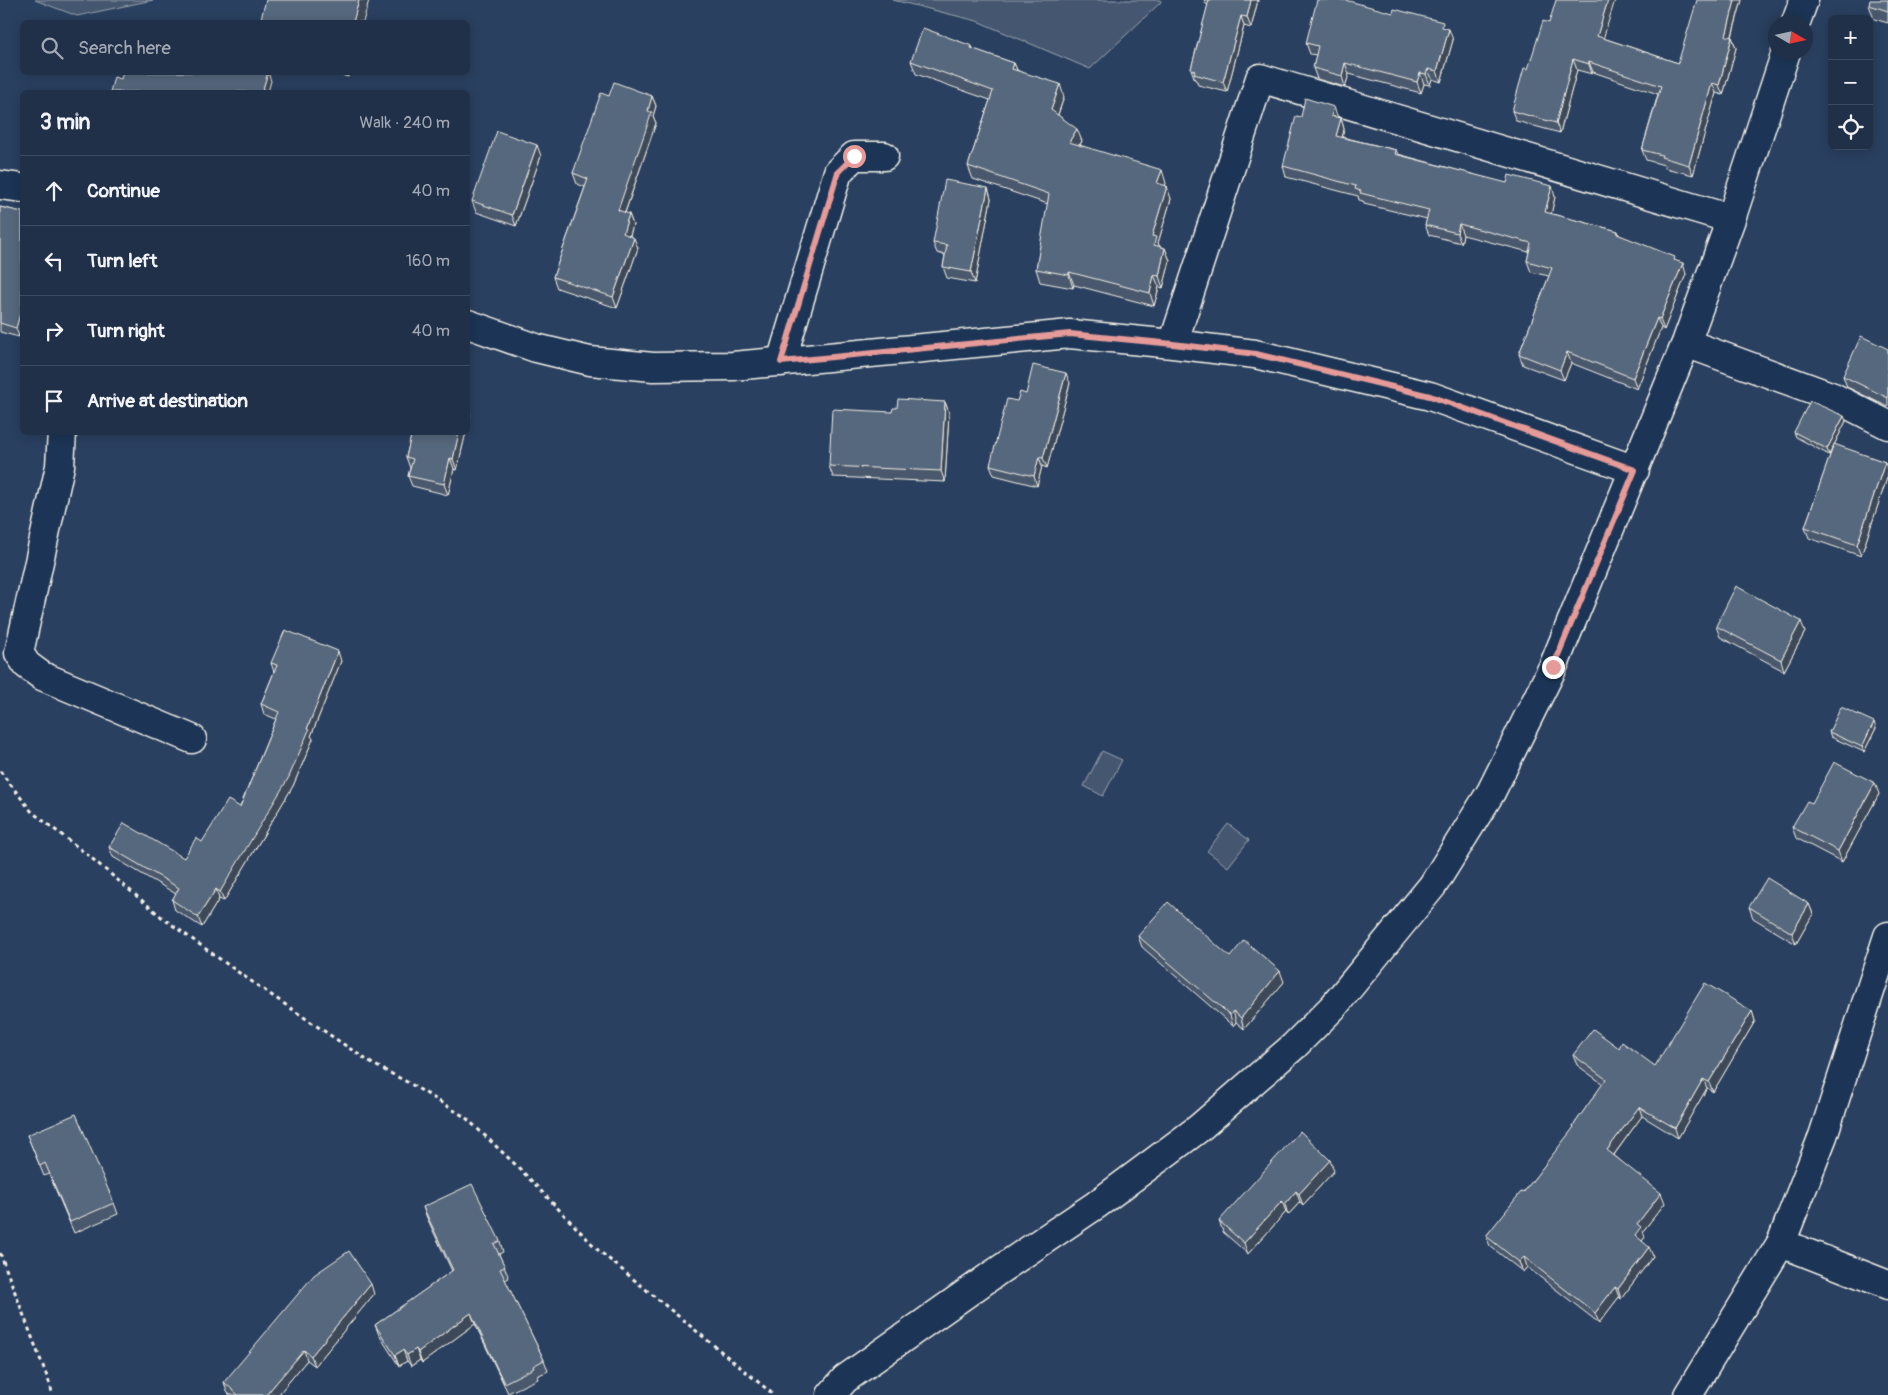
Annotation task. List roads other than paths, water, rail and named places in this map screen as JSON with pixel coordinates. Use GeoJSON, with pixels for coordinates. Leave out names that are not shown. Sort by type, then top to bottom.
{"type":"FeatureCollection","features":[{"type":"Feature","properties":{"kind":"street"},"geometry":{"type":"LineString","coordinates":[[1799,15],[1804,0]]}},
{"type":"Feature","properties":{"kind":"street"},"geometry":{"type":"LineString","coordinates":[[831,1395],[845,1379],[994,1273],[1096,1204],[1198,1128],[1294,1046],[1333,1007],[1433,885],[1491,792],[1553,667],[1686,342],[1731,219],[1783,60]]}},
{"type":"Feature","properties":{"kind":"street"},"geometry":{"type":"LineString","coordinates":[[1173,344],[1260,78],[1731,219]]}},
{"type":"Feature","properties":{"kind":"street"},"geometry":{"type":"LineString","coordinates":[[781,362],[838,172],[854,156],[884,156]]}},
{"type":"Feature","properties":{"kind":"street"},"geometry":{"type":"LineString","coordinates":[[0,184],[20,188]]}},
{"type":"Feature","properties":{"kind":"street"},"geometry":{"type":"LineString","coordinates":[[470,325],[536,348],[590,361],[653,367],[733,366],[1070,334],[1256,354],[1430,396],[1635,470]]}},
{"type":"Feature","properties":{"kind":"street"},"geometry":{"type":"LineString","coordinates":[[1686,342],[1833,397],[1888,424]]}},
{"type":"Feature","properties":{"kind":"street"},"geometry":{"type":"LineString","coordinates":[[62,435],[60,466],[19,653],[27,665],[42,676],[192,738]]}},
{"type":"Feature","properties":{"kind":"street"},"geometry":{"type":"LineString","coordinates":[[1688,1395],[1781,1243],[1878,1002],[1888,936]]}},
{"type":"Feature","properties":{"kind":"street"},"geometry":{"type":"LineString","coordinates":[[1781,1243],[1888,1285]]}}]}
